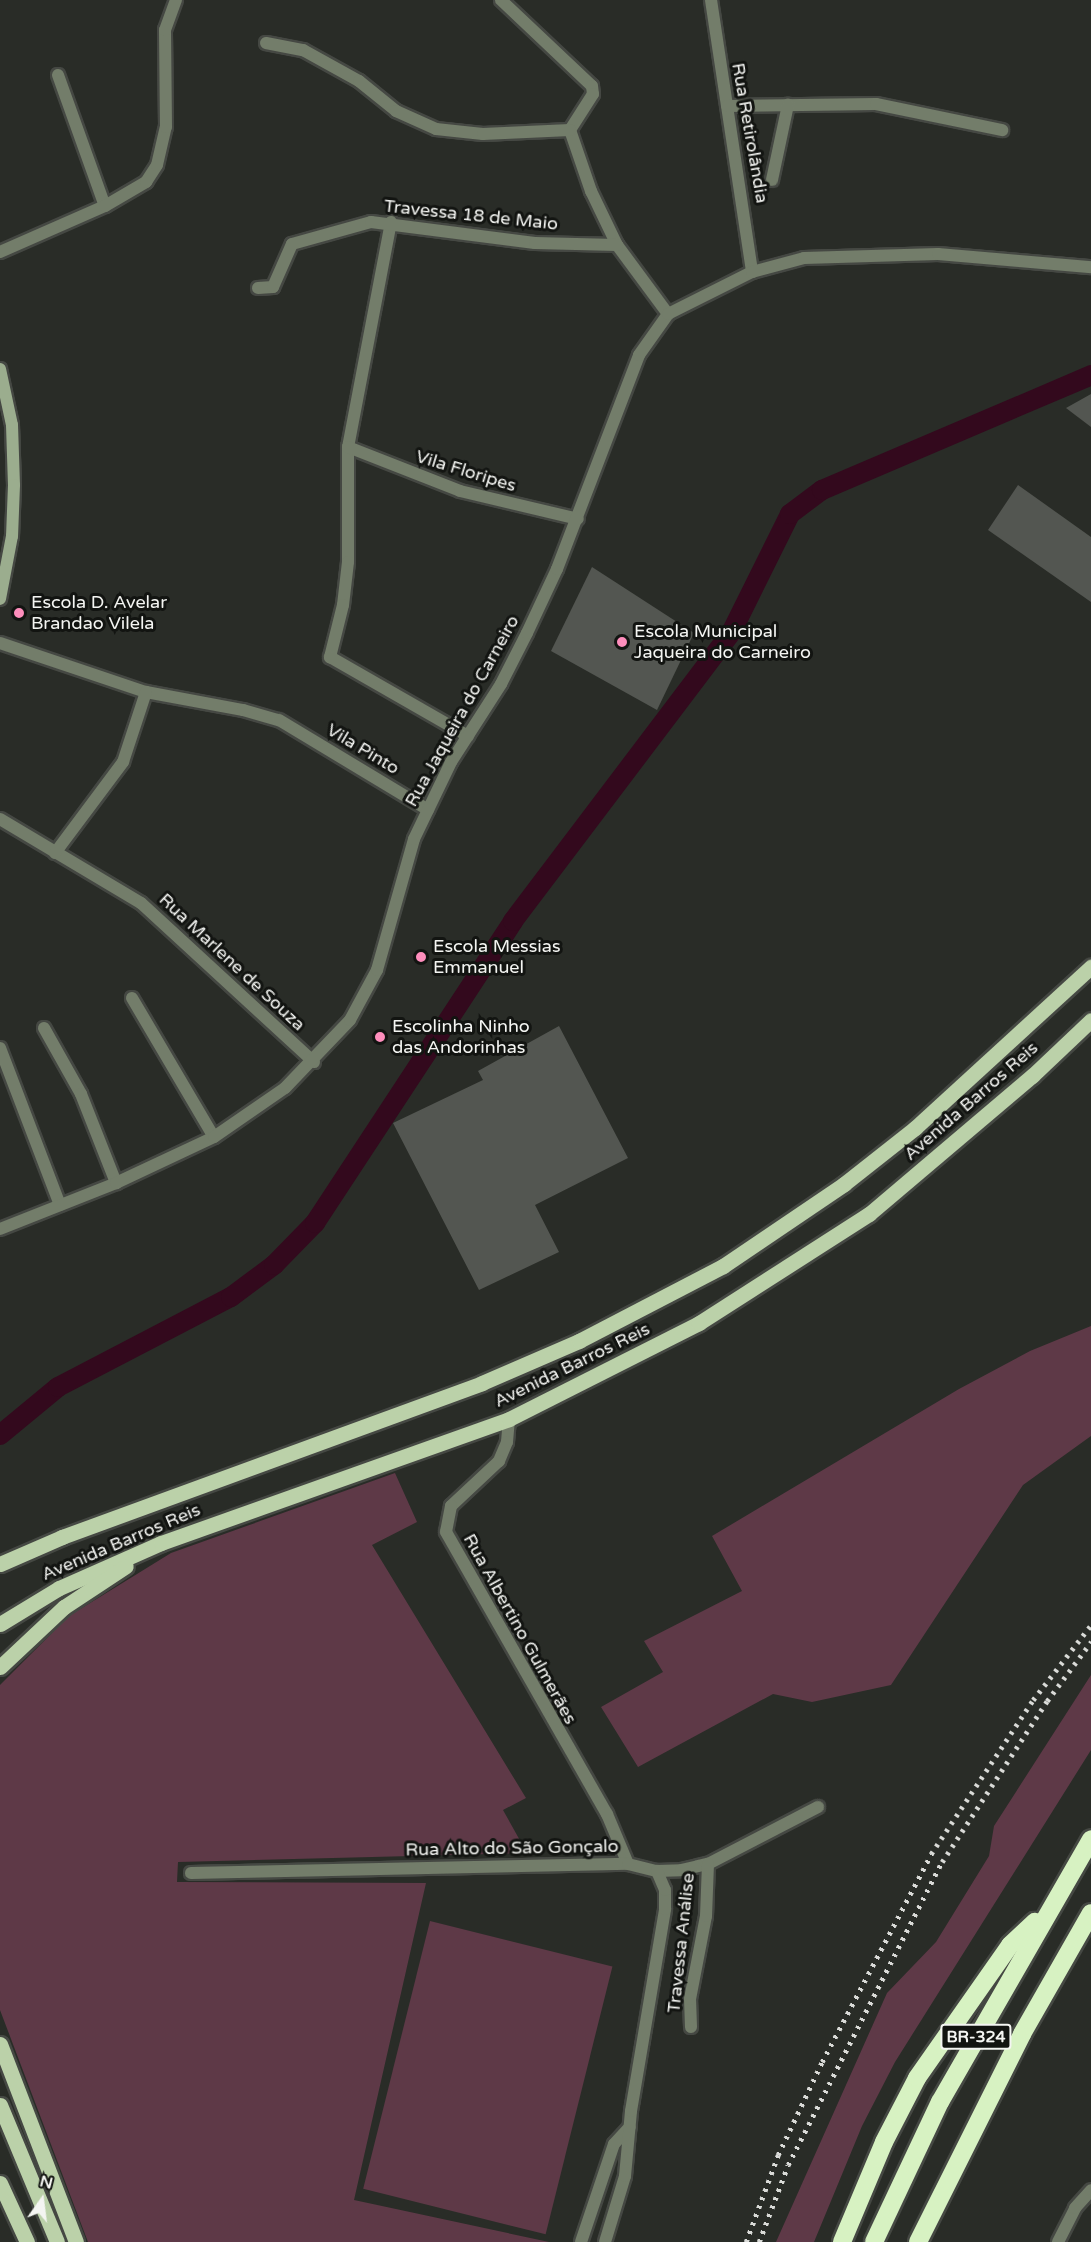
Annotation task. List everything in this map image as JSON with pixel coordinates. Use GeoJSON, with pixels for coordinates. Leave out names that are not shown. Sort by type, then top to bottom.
{"type":"FeatureCollection","features":[{"type":"Feature","properties":{"kind":"highway","name":"BR-324"},"geometry":{"type":"LineString","coordinates":[[874,2242],[940,2102],[1044,1916],[1091,1839]]}},
{"type":"Feature","properties":{"kind":"highway","name":"BR-324"},"geometry":{"type":"LineString","coordinates":[[918,2242],[1022,2034],[1091,1913]]}},
{"type":"Feature","properties":{"kind":"highway"},"geometry":{"type":"LineString","coordinates":[[842,2242],[884,2142],[917,2078],[1010,1945],[1044,1916]]}},
{"type":"Feature","properties":{"kind":"main road"},"geometry":{"type":"LineString","coordinates":[[0,369],[12,425],[14,485],[12,536],[0,599]]}},
{"type":"Feature","properties":{"kind":"main road","name":"Avenida Barros Reis"},"geometry":{"type":"LineString","coordinates":[[0,1564],[62,1537],[482,1383],[579,1341],[714,1272],[844,1184],[915,1128],[1091,967]]}},
{"type":"Feature","properties":{"kind":"main road","name":"Avenida Barros Reis"},"geometry":{"type":"LineString","coordinates":[[0,1623],[59,1588],[161,1543],[509,1419],[699,1323],[869,1214],[1032,1076],[1091,1020]]}},
{"type":"Feature","properties":{"kind":"main road"},"geometry":{"type":"LineString","coordinates":[[0,1667],[64,1607],[161,1543]]}},
{"type":"Feature","properties":{"kind":"main road"},"geometry":{"type":"LineString","coordinates":[[0,2044],[76,2242]]}},
{"type":"Feature","properties":{"kind":"main road"},"geometry":{"type":"LineString","coordinates":[[0,2105],[57,2242]]}},
{"type":"Feature","properties":{"kind":"main road"},"geometry":{"type":"LineString","coordinates":[[0,2183],[27,2242]]}},
{"type":"Feature","properties":{"kind":"street"},"geometry":{"type":"LineString","coordinates":[[0,252],[105,206],[146,182],[157,165],[167,110],[165,30],[176,0]]}},
{"type":"Feature","properties":{"kind":"street"},"geometry":{"type":"LineString","coordinates":[[501,0],[594,90],[570,130],[591,191],[617,245],[668,314]]}},
{"type":"Feature","properties":{"kind":"street","name":"Rua Retirolândia"},"geometry":{"type":"LineString","coordinates":[[711,0],[752,272]]}},
{"type":"Feature","properties":{"kind":"street"},"geometry":{"type":"LineString","coordinates":[[266,43],[303,50],[359,81],[396,111],[436,129],[483,134],[570,130]]}},
{"type":"Feature","properties":{"kind":"street"},"geometry":{"type":"LineString","coordinates":[[58,75],[105,206]]}},
{"type":"Feature","properties":{"kind":"street"},"geometry":{"type":"LineString","coordinates":[[727,106],[876,104],[1002,130]]}},
{"type":"Feature","properties":{"kind":"street"},"geometry":{"type":"LineString","coordinates":[[772,180],[788,105]]}},
{"type":"Feature","properties":{"kind":"street"},"geometry":{"type":"LineString","coordinates":[[391,222],[348,447],[348,562],[344,605],[330,653],[334,663],[468,736]]}},
{"type":"Feature","properties":{"kind":"street","name":"Travessa 18 de Maio"},"geometry":{"type":"LineString","coordinates":[[258,288],[273,287],[289,246],[357,225],[391,222],[441,234],[535,243],[617,245]]}},
{"type":"Feature","properties":{"kind":"street","name":"Rua Jaqueira do Carneiro"},"geometry":{"type":"LineString","coordinates":[[0,1229],[116,1183],[214,1137],[285,1088],[314,1062],[350,1020],[378,970],[405,864],[428,810],[468,736],[507,674],[578,519],[639,355],[668,314],[752,272],[804,258],[938,254],[1091,267]]}},
{"type":"Feature","properties":{"kind":"street","name":"Vila Floripes"},"geometry":{"type":"LineString","coordinates":[[348,447],[460,491],[578,519]]}},
{"type":"Feature","properties":{"kind":"street","name":"Vila Pinto"},"geometry":{"type":"LineString","coordinates":[[0,643],[146,692],[243,710],[279,720],[428,810]]}},
{"type":"Feature","properties":{"kind":"street"},"geometry":{"type":"LineString","coordinates":[[55,852],[123,762],[146,692]]}},
{"type":"Feature","properties":{"kind":"street"},"geometry":{"type":"LineString","coordinates":[[0,837],[5,823]]}},
{"type":"Feature","properties":{"kind":"street","name":"Rua Marlene de Souza"},"geometry":{"type":"LineString","coordinates":[[5,823],[141,903],[314,1062]]}},
{"type":"Feature","properties":{"kind":"street"},"geometry":{"type":"LineString","coordinates":[[132,998],[214,1137]]}},
{"type":"Feature","properties":{"kind":"street"},"geometry":{"type":"LineString","coordinates":[[44,1028],[81,1094],[116,1183]]}},
{"type":"Feature","properties":{"kind":"street"},"geometry":{"type":"LineString","coordinates":[[0,1048],[60,1205]]}},
{"type":"Feature","properties":{"kind":"street","name":"Rua Albertino Gulmerães"},"geometry":{"type":"LineString","coordinates":[[509,1419],[507,1442],[499,1461],[451,1506],[446,1532],[607,1814],[628,1864]]}},
{"type":"Feature","properties":{"kind":"street","name":"Rua Alto do São Gonçalo"},"geometry":{"type":"LineString","coordinates":[[191,1873],[628,1864],[657,1872],[708,1864],[818,1807]]}},
{"type":"Feature","properties":{"kind":"street","name":"Travessa Análise"},"geometry":{"type":"LineString","coordinates":[[691,2027],[690,1999],[706,1916],[708,1864]]}},
{"type":"Feature","properties":{"kind":"street"},"geometry":{"type":"LineString","coordinates":[[605,2242],[625,2176],[630,2127],[665,1909],[665,1890],[657,1872]]}},
{"type":"Feature","properties":{"kind":"street"},"geometry":{"type":"LineString","coordinates":[[581,2242],[614,2144],[630,2127]]}},
{"type":"Feature","properties":{"kind":"street"},"geometry":{"type":"LineString","coordinates":[[1058,2242],[1075,2208],[1091,2190]]}},
{"type":"Feature","properties":{"kind":"shaded area"},"geometry":{"type":"Polygon","coordinates":[[[1091,1326],[1091,1436],[1023,1485],[891,1685],[812,1702],[773,1694],[638,1767],[601,1707],[663,1672],[644,1641],[742,1591],[712,1536],[959,1389],[1030,1351],[1091,1326]]]}},
{"type":"Feature","properties":{"kind":"shaded area"},"geometry":{"type":"Polygon","coordinates":[[[395,1473],[417,1522],[372,1545],[526,1798],[503,1810],[527,1853],[178,1862],[177,1882],[426,1883],[354,2200],[549,2242],[88,2242],[0,2010],[0,1685],[69,1616],[171,1553],[395,1473]]]}},
{"type":"Feature","properties":{"kind":"shaded area"},"geometry":{"type":"Polygon","coordinates":[[[1091,1675],[1091,1750],[895,2062],[862,2126],[814,2242],[776,2242],[887,1993],[936,1942],[989,1856],[994,1826],[1091,1675]]]}},
{"type":"Feature","properties":{"kind":"shaded area"},"geometry":{"type":"Polygon","coordinates":[[[430,1921],[612,1966],[546,2234],[363,2189],[430,1921]]]}},
{"type":"Feature","properties":{"kind":"building"},"geometry":{"type":"Polygon","coordinates":[[[1091,394],[1091,427],[1066,408],[1091,394]]]}},
{"type":"Feature","properties":{"kind":"building"},"geometry":{"type":"Polygon","coordinates":[[[1018,485],[1091,537],[1091,602],[988,530],[1018,485]]]}},
{"type":"Feature","properties":{"kind":"building","name":"Escola Municipal Jaqueira do Carneiro"},"geometry":{"type":"Polygon","coordinates":[[[592,567],[694,633],[657,710],[551,651],[592,567]]]}},
{"type":"Feature","properties":{"kind":"building"},"geometry":{"type":"Polygon","coordinates":[[[559,1026],[628,1158],[535,1205],[559,1252],[479,1290],[393,1123],[483,1080],[478,1071],[559,1026]]]}},
{"type":"Feature","properties":{"kind":"waterway"},"geometry":{"type":"LineString","coordinates":[[0,1435],[58,1387],[231,1297],[274,1265],[315,1223],[513,921],[732,631],[790,514],[822,490],[1091,375]]}},
{"type":"Feature","properties":{"kind":"railway"},"geometry":{"type":"LineString","coordinates":[[746,2242],[778,2155],[822,2062],[931,1854],[1033,1700],[1091,1625]]}},
{"type":"Feature","properties":{"kind":"railway"},"geometry":{"type":"LineString","coordinates":[[759,2242],[788,2165],[942,1862],[1047,1701],[1091,1642]]}},
{"type":"Feature","properties":{"kind":"place","name":"Escola D. Avelar Brandao Vilela"},"geometry":{"type":"Point","coordinates":[19,613]}},
{"type":"Feature","properties":{"kind":"place","name":"Escola Municipal Jaqueira do Carneiro"},"geometry":{"type":"Point","coordinates":[622,642]}},
{"type":"Feature","properties":{"kind":"place","name":"Escola Messias Emmanuel"},"geometry":{"type":"Point","coordinates":[421,957]}},
{"type":"Feature","properties":{"kind":"place","name":"Escolinha Ninho das Andorinhas"},"geometry":{"type":"Point","coordinates":[380,1037]}}]}
